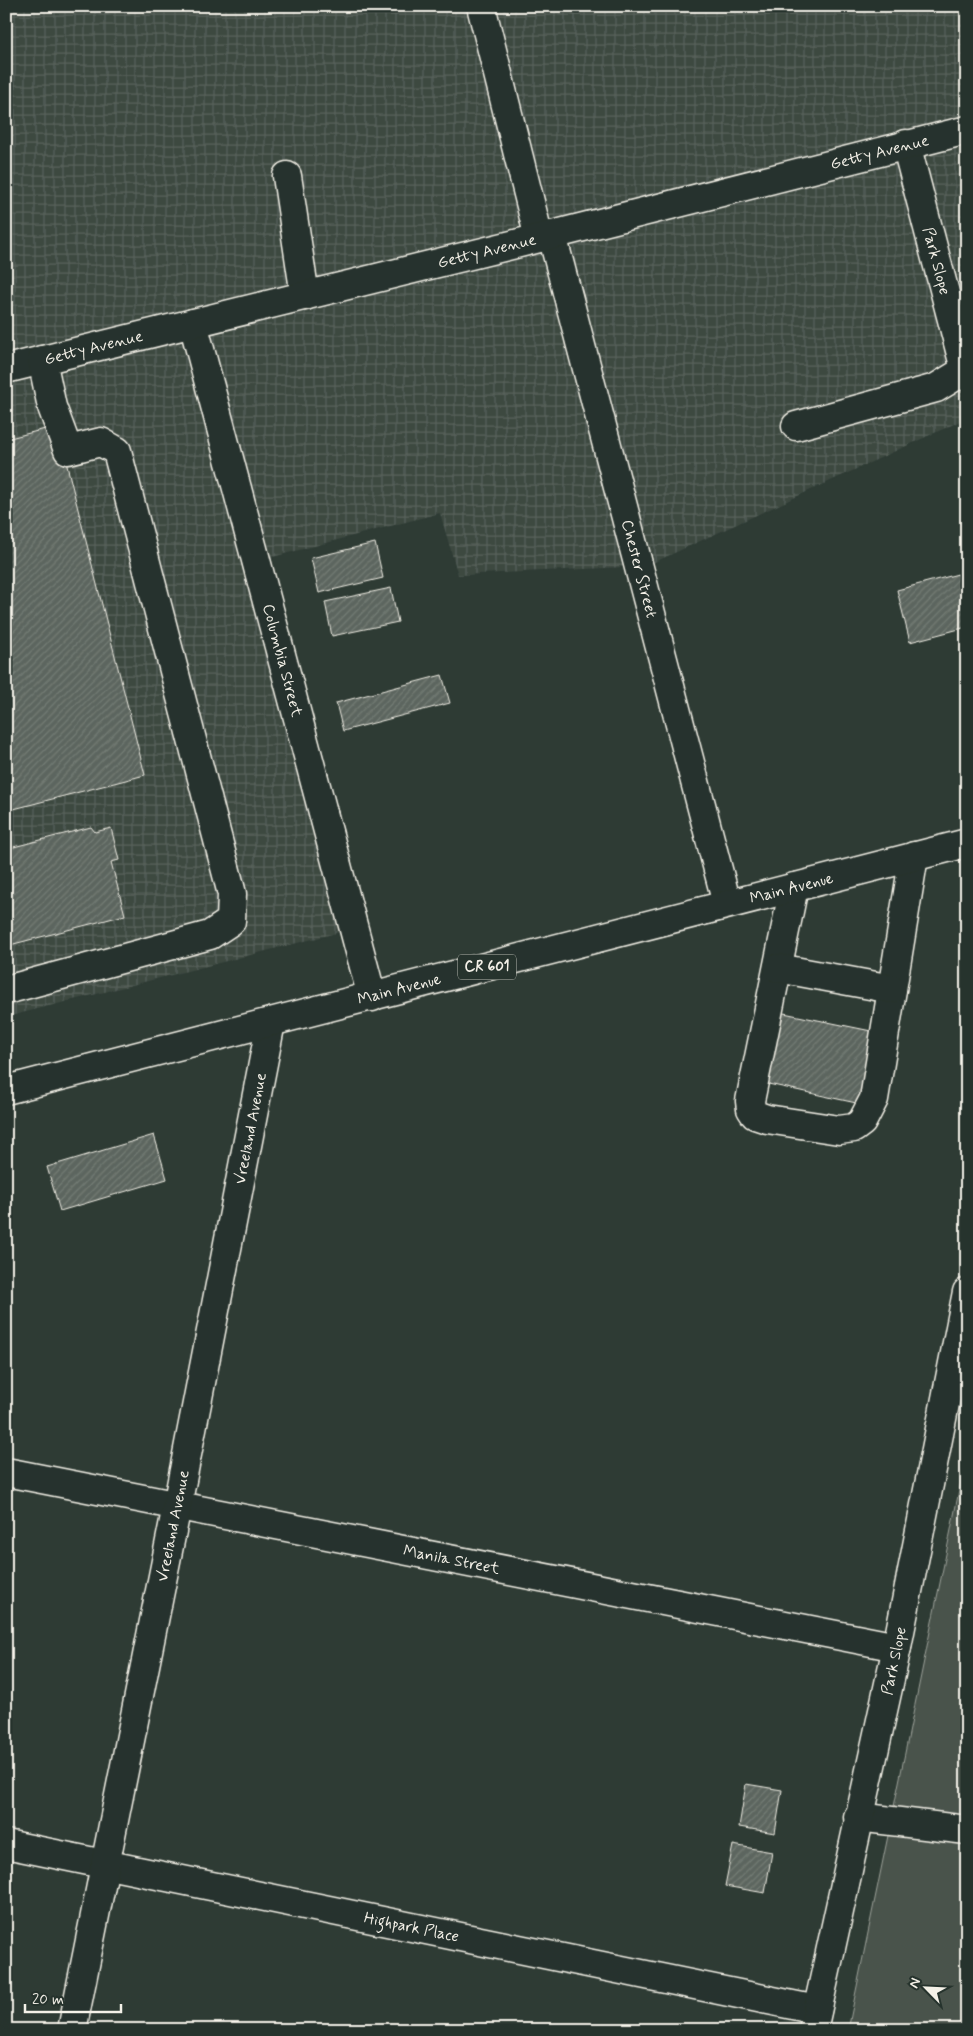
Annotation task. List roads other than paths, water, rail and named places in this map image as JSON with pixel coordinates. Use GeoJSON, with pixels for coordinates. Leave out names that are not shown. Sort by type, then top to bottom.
{"type":"FeatureCollection","features":[{"type":"Feature","properties":{"kind":"street","name":"Chester Street"},"geometry":{"type":"LineString","coordinates":[[481,6],[546,236],[727,904]]}},
{"type":"Feature","properties":{"kind":"street","name":"Getty Avenue"},"geometry":{"type":"LineString","coordinates":[[6,369],[306,296],[967,130]]}},
{"type":"Feature","properties":{"kind":"street","name":"Park Slope"},"geometry":{"type":"LineString","coordinates":[[906,144],[966,372]]}},
{"type":"Feature","properties":{"kind":"street"},"geometry":{"type":"LineString","coordinates":[[286,176],[306,296]]}},
{"type":"Feature","properties":{"kind":"street","name":"Columbia Street"},"geometry":{"type":"LineString","coordinates":[[194,323],[372,997]]}},
{"type":"Feature","properties":{"kind":"street"},"geometry":{"type":"LineString","coordinates":[[6,990],[210,935],[231,921],[232,894],[117,452],[101,442],[68,450],[52,408],[42,360]]}},
{"type":"Feature","properties":{"kind":"street"},"geometry":{"type":"LineString","coordinates":[[796,426],[936,388],[966,372]]}},
{"type":"Feature","properties":{"kind":"street","name":"Main Avenue"},"geometry":{"type":"LineString","coordinates":[[6,1090],[967,843]]}},
{"type":"Feature","properties":{"kind":"street"},"geometry":{"type":"LineString","coordinates":[[794,886],[750,1101],[751,1109],[755,1115],[767,1120],[840,1130],[854,1128],[862,1122],[874,1098],[914,856]]}},
{"type":"Feature","properties":{"kind":"street"},"geometry":{"type":"LineString","coordinates":[[778,968],[892,989]]}},
{"type":"Feature","properties":{"kind":"street","name":"Vreeland Avenue"},"geometry":{"type":"LineString","coordinates":[[72,2030],[177,1506],[271,1022]]}},
{"type":"Feature","properties":{"kind":"street","name":"Park Slope"},"geometry":{"type":"LineString","coordinates":[[815,2020],[858,1817],[897,1647],[967,1292]]}},
{"type":"Feature","properties":{"kind":"street","name":"Manila Street"},"geometry":{"type":"LineString","coordinates":[[6,1472],[897,1647]]}},
{"type":"Feature","properties":{"kind":"street"},"geometry":{"type":"LineString","coordinates":[[858,1817],[967,1830]]}},
{"type":"Feature","properties":{"kind":"street","name":"Highpark Place"},"geometry":{"type":"LineString","coordinates":[[6,1844],[105,1863],[815,2020]]}}]}
